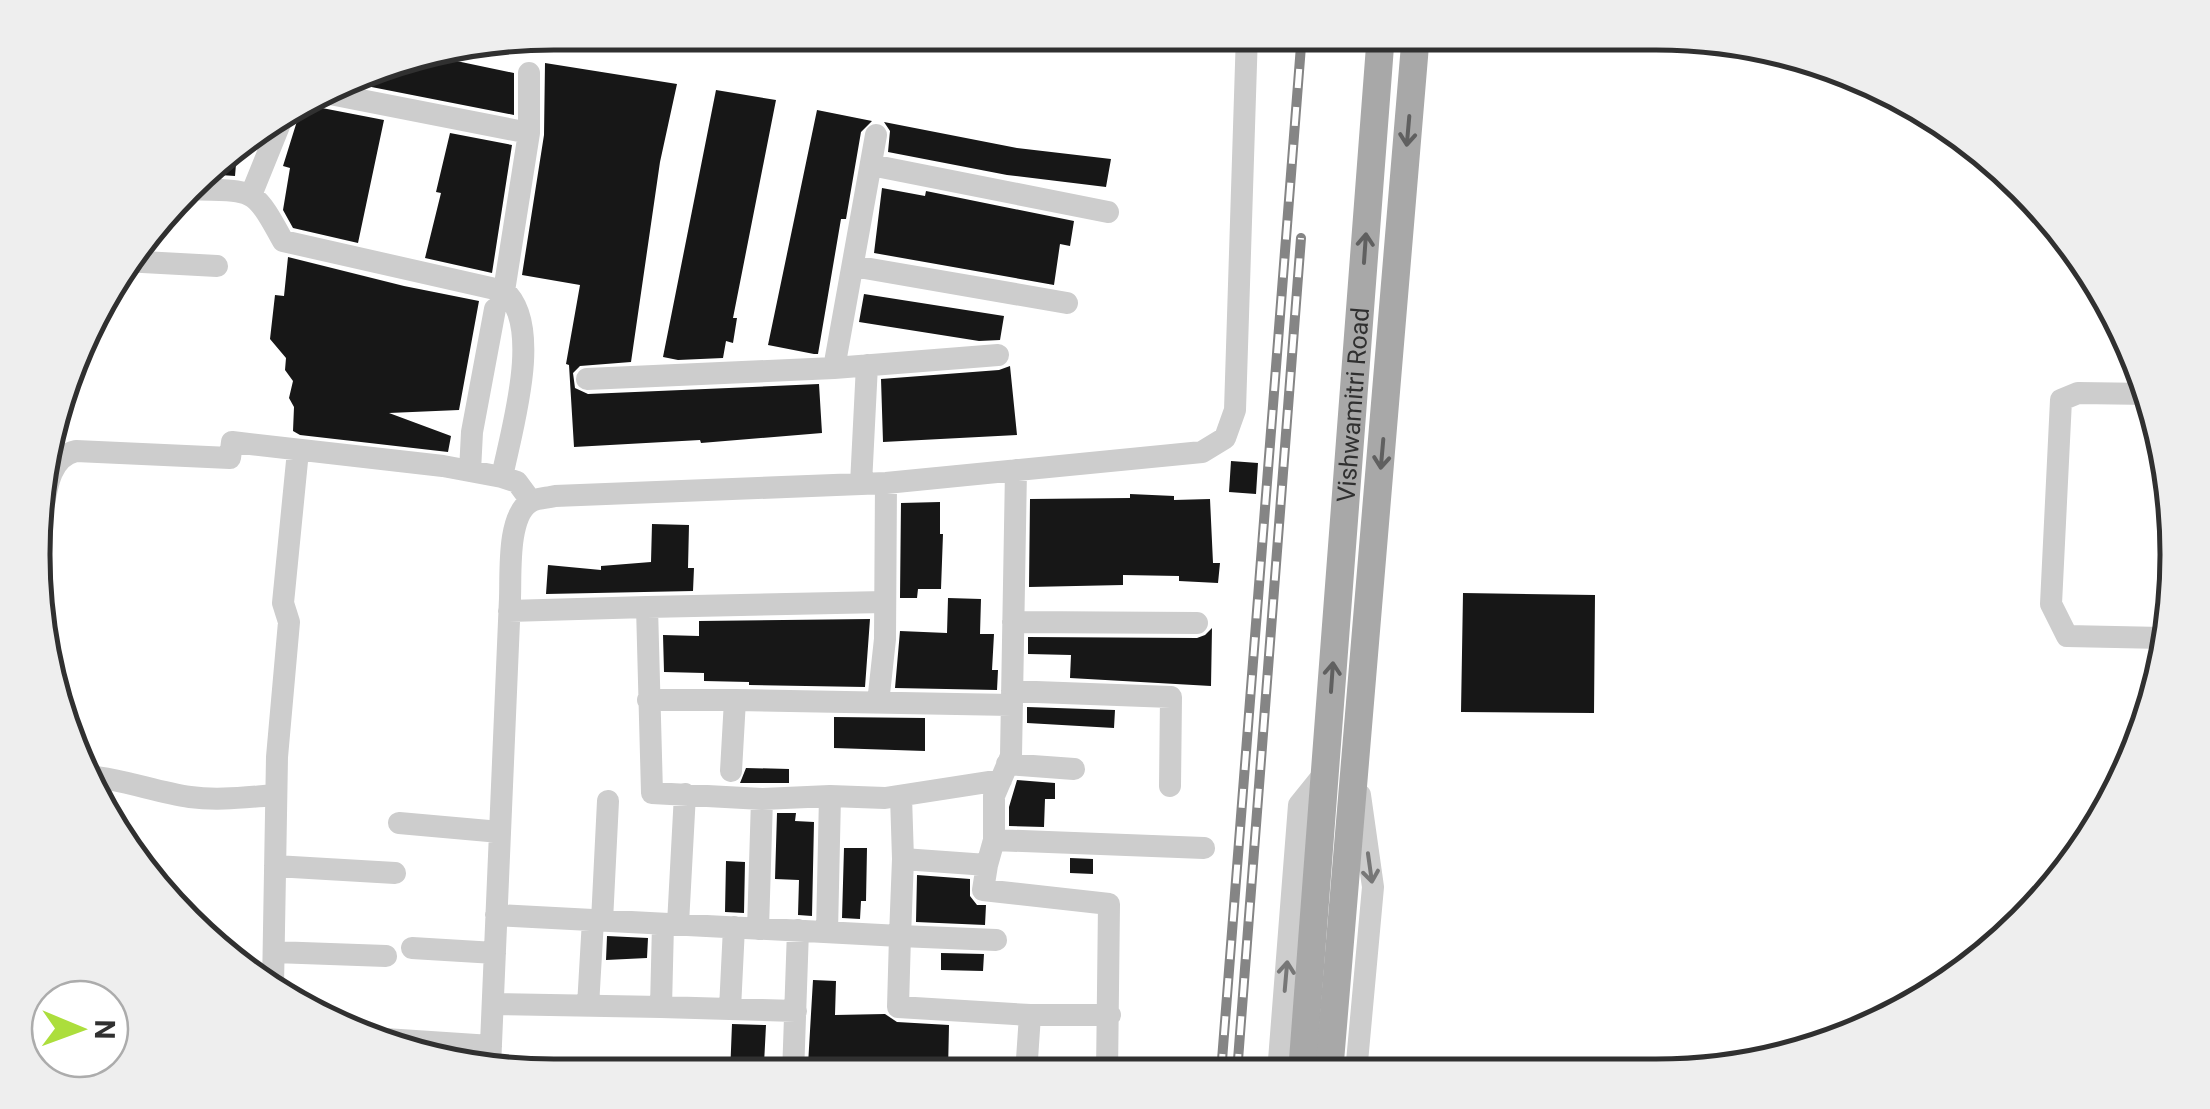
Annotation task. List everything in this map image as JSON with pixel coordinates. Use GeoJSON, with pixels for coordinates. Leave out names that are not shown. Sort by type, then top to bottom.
{"type":"FeatureCollection","features":[{"type":"Feature","properties":{"kind":"main road","name":"Vishwamitri Road"},"geometry":{"type":"LineString","coordinates":[[1303,1059],[1380,50]]}},
{"type":"Feature","properties":{"kind":"main road","name":"Vishwamitri Road"},"geometry":{"type":"LineString","coordinates":[[1330,1059],[1415,50]]}},
{"type":"Feature","properties":{"kind":"street"},"geometry":{"type":"LineString","coordinates":[[490,1055],[509,611],[514,532],[520,514],[531,501],[555,496],[886,482],[1202,452],[1225,438],[1235,410],[1246,50]]}},
{"type":"Feature","properties":{"kind":"street"},"geometry":{"type":"LineString","coordinates":[[470,471],[472,432],[529,133],[530,72]]}},
{"type":"Feature","properties":{"kind":"street"},"geometry":{"type":"LineString","coordinates":[[343,96],[529,133]]}},
{"type":"Feature","properties":{"kind":"street"},"geometry":{"type":"LineString","coordinates":[[251,195],[275,135]]}},
{"type":"Feature","properties":{"kind":"street"},"geometry":{"type":"LineString","coordinates":[[834,368],[876,136]]}},
{"type":"Feature","properties":{"kind":"street"},"geometry":{"type":"LineString","coordinates":[[870,165],[1108,212]]}},
{"type":"Feature","properties":{"kind":"street"},"geometry":{"type":"LineString","coordinates":[[207,190],[244,191],[261,200],[283,241],[499,300],[520,311],[524,351],[502,476]]}},
{"type":"Feature","properties":{"kind":"street"},"geometry":{"type":"LineString","coordinates":[[144,261],[217,266]]}},
{"type":"Feature","properties":{"kind":"street"},"geometry":{"type":"LineString","coordinates":[[853,266],[1068,303]]}},
{"type":"Feature","properties":{"kind":"street"},"geometry":{"type":"LineString","coordinates":[[587,379],[834,368],[998,355]]}},
{"type":"Feature","properties":{"kind":"street"},"geometry":{"type":"LineString","coordinates":[[861,484],[867,366]]}},
{"type":"Feature","properties":{"kind":"street"},"geometry":{"type":"LineString","coordinates":[[2134,394],[2078,393],[2061,400],[2052,604],[2067,636],[2153,638]]}},
{"type":"Feature","properties":{"kind":"street"},"geometry":{"type":"LineString","coordinates":[[60,458],[76,452],[230,458],[232,442],[502,476],[517,482],[531,501]]}},
{"type":"Feature","properties":{"kind":"street"},"geometry":{"type":"LineString","coordinates":[[273,974],[276,795],[289,622],[282,603],[298,451]]}},
{"type":"Feature","properties":{"kind":"street"},"geometry":{"type":"LineString","coordinates":[[1016,470],[1011,756],[994,796],[994,840],[982,890],[1109,904],[1109,1059]]}},
{"type":"Feature","properties":{"kind":"street"},"geometry":{"type":"LineString","coordinates":[[878,703],[885,602],[886,482]]}},
{"type":"Feature","properties":{"kind":"street"},"geometry":{"type":"LineString","coordinates":[[509,611],[885,602]]}},
{"type":"Feature","properties":{"kind":"street"},"geometry":{"type":"LineString","coordinates":[[647,607],[652,793],[762,799],[901,796],[1004,772],[1074,769]]}},
{"type":"Feature","properties":{"kind":"street"},"geometry":{"type":"LineString","coordinates":[[1013,622],[1198,622]]}},
{"type":"Feature","properties":{"kind":"street"},"geometry":{"type":"LineString","coordinates":[[648,700],[878,703],[1171,697],[1170,786]]}},
{"type":"Feature","properties":{"kind":"street"},"geometry":{"type":"LineString","coordinates":[[731,770],[735,700]]}},
{"type":"Feature","properties":{"kind":"street"},"geometry":{"type":"LineString","coordinates":[[1357,772],[1373,888],[1357,1059]]}},
{"type":"Feature","properties":{"kind":"street"},"geometry":{"type":"LineString","coordinates":[[1279,1059],[1299,805],[1324,774]]}},
{"type":"Feature","properties":{"kind":"street"},"geometry":{"type":"LineString","coordinates":[[102,777],[191,797],[224,800],[276,795]]}},
{"type":"Feature","properties":{"kind":"street"},"geometry":{"type":"LineString","coordinates":[[661,1008],[685,794]]}},
{"type":"Feature","properties":{"kind":"street"},"geometry":{"type":"LineString","coordinates":[[827,932],[830,796]]}},
{"type":"Feature","properties":{"kind":"street"},"geometry":{"type":"LineString","coordinates":[[901,796],[898,1007],[1030,1015],[1110,1015]]}},
{"type":"Feature","properties":{"kind":"street"},"geometry":{"type":"LineString","coordinates":[[758,928],[762,799]]}},
{"type":"Feature","properties":{"kind":"street"},"geometry":{"type":"LineString","coordinates":[[588,1006],[608,801]]}},
{"type":"Feature","properties":{"kind":"street"},"geometry":{"type":"LineString","coordinates":[[399,824],[500,832]]}},
{"type":"Feature","properties":{"kind":"street"},"geometry":{"type":"LineString","coordinates":[[994,840],[1204,848]]}},
{"type":"Feature","properties":{"kind":"street"},"geometry":{"type":"LineString","coordinates":[[902,859],[988,865]]}},
{"type":"Feature","properties":{"kind":"street"},"geometry":{"type":"LineString","coordinates":[[275,866],[395,874]]}},
{"type":"Feature","properties":{"kind":"street"},"geometry":{"type":"LineString","coordinates":[[496,915],[996,940]]}},
{"type":"Feature","properties":{"kind":"street"},"geometry":{"type":"LineString","coordinates":[[730,1009],[734,927]]}},
{"type":"Feature","properties":{"kind":"street"},"geometry":{"type":"LineString","coordinates":[[794,1059],[798,930]]}},
{"type":"Feature","properties":{"kind":"street"},"geometry":{"type":"LineString","coordinates":[[412,948],[495,953]]}},
{"type":"Feature","properties":{"kind":"street"},"geometry":{"type":"LineString","coordinates":[[274,952],[386,956]]}},
{"type":"Feature","properties":{"kind":"street"},"geometry":{"type":"LineString","coordinates":[[492,1004],[796,1011]]}},
{"type":"Feature","properties":{"kind":"street"},"geometry":{"type":"LineString","coordinates":[[1027,1059],[1030,1015]]}},
{"type":"Feature","properties":{"kind":"building"},"geometry":{"type":"Polygon","coordinates":[[[454,60],[514,73],[514,115],[367,86],[454,60]]]}},
{"type":"Feature","properties":{"kind":"building"},"geometry":{"type":"Polygon","coordinates":[[[545,63],[677,84],[660,162],[631,362],[580,366],[573,373],[575,388],[588,394],[819,384],[822,433],[701,443],[700,440],[574,447],[566,364],[580,285],[522,275],[544,135],[545,63]]]}},
{"type":"Feature","properties":{"kind":"building"},"geometry":{"type":"Polygon","coordinates":[[[716,90],[776,100],[733,318],[737,318],[733,343],[726,341],[723,358],[678,360],[663,357],[716,90]]]}},
{"type":"Feature","properties":{"kind":"building"},"geometry":{"type":"Polygon","coordinates":[[[321,107],[384,120],[358,243],[293,228],[283,210],[290,168],[283,166],[297,121],[321,107]]]}},
{"type":"Feature","properties":{"kind":"building"},"geometry":{"type":"Polygon","coordinates":[[[817,110],[872,121],[861,132],[846,219],[841,219],[818,354],[814,354],[768,345],[817,110]]]}},
{"type":"Feature","properties":{"kind":"building"},"geometry":{"type":"Polygon","coordinates":[[[884,122],[1017,148],[1111,159],[1106,187],[1007,175],[888,152],[890,131],[884,122]]]}},
{"type":"Feature","properties":{"kind":"building"},"geometry":{"type":"Polygon","coordinates":[[[450,133],[512,145],[492,273],[425,258],[450,133]]]}},
{"type":"Feature","properties":{"kind":"building"},"geometry":{"type":"Polygon","coordinates":[[[236,163],[235,176],[222,175],[236,163]]]}},
{"type":"Feature","properties":{"kind":"building"},"geometry":{"type":"Polygon","coordinates":[[[882,188],[925,196],[926,191],[1074,221],[1070,246],[1060,244],[1054,285],[874,253],[882,188]]]}},
{"type":"Feature","properties":{"kind":"building"},"geometry":{"type":"Polygon","coordinates":[[[288,257],[479,301],[459,410],[389,413],[451,436],[448,452],[300,435],[293,431],[294,407],[289,398],[293,381],[285,370],[286,358],[270,339],[275,295],[284,296],[288,257]]]}},
{"type":"Feature","properties":{"kind":"building"},"geometry":{"type":"Polygon","coordinates":[[[864,294],[1004,316],[1000,340],[979,341],[859,322],[864,294]]]}},
{"type":"Feature","properties":{"kind":"building"},"geometry":{"type":"Polygon","coordinates":[[[1010,366],[1017,435],[883,442],[881,379],[1010,366]]]}},
{"type":"Feature","properties":{"kind":"building"},"geometry":{"type":"Polygon","coordinates":[[[1231,461],[1258,463],[1256,494],[1229,492],[1231,461]]]}},
{"type":"Feature","properties":{"kind":"building"},"geometry":{"type":"Polygon","coordinates":[[[1130,494],[1174,496],[1174,500],[1210,499],[1213,563],[1220,563],[1218,583],[1179,581],[1179,576],[1123,575],[1123,585],[1029,587],[1030,499],[1130,498],[1130,494]]]}},
{"type":"Feature","properties":{"kind":"building"},"geometry":{"type":"Polygon","coordinates":[[[940,502],[941,589],[918,589],[917,598],[900,598],[901,503],[940,502]]]}},
{"type":"Feature","properties":{"kind":"building"},"geometry":{"type":"Polygon","coordinates":[[[652,524],[689,525],[688,568],[694,568],[693,591],[546,594],[548,565],[601,570],[601,566],[651,562],[652,524]]]}},
{"type":"Feature","properties":{"kind":"building"},"geometry":{"type":"Polygon","coordinates":[[[1463,593],[1595,595],[1594,713],[1461,712],[1463,593]]]}},
{"type":"Feature","properties":{"kind":"building"},"geometry":{"type":"Polygon","coordinates":[[[948,598],[981,599],[980,634],[994,634],[992,670],[998,670],[997,690],[895,688],[900,631],[947,633],[948,598]]]}},
{"type":"Feature","properties":{"kind":"building"},"geometry":{"type":"Polygon","coordinates":[[[870,619],[865,687],[749,685],[704,681],[704,673],[664,672],[663,635],[699,636],[699,621],[870,619]]]}},
{"type":"Feature","properties":{"kind":"building"},"geometry":{"type":"Polygon","coordinates":[[[1212,628],[1211,686],[1070,678],[1071,655],[1028,654],[1028,637],[1197,638],[1212,628]]]}},
{"type":"Feature","properties":{"kind":"building"},"geometry":{"type":"Polygon","coordinates":[[[1027,707],[1115,710],[1114,728],[1027,723],[1027,707]]]}},
{"type":"Feature","properties":{"kind":"building"},"geometry":{"type":"Polygon","coordinates":[[[834,717],[925,718],[925,751],[834,748],[834,717]]]}},
{"type":"Feature","properties":{"kind":"building"},"geometry":{"type":"Polygon","coordinates":[[[746,768],[789,769],[789,783],[740,783],[746,768]]]}},
{"type":"Feature","properties":{"kind":"building"},"geometry":{"type":"Polygon","coordinates":[[[1017,780],[1055,783],[1055,799],[1045,799],[1044,827],[1009,826],[1009,807],[1017,780]]]}},
{"type":"Feature","properties":{"kind":"building"},"geometry":{"type":"Polygon","coordinates":[[[777,813],[796,813],[795,821],[814,822],[812,916],[798,915],[799,880],[775,879],[777,813]]]}},
{"type":"Feature","properties":{"kind":"building"},"geometry":{"type":"Polygon","coordinates":[[[844,848],[867,848],[866,901],[861,901],[860,919],[842,918],[844,848]]]}},
{"type":"Feature","properties":{"kind":"building"},"geometry":{"type":"Polygon","coordinates":[[[1070,858],[1093,859],[1093,874],[1070,873],[1070,858]]]}},
{"type":"Feature","properties":{"kind":"building"},"geometry":{"type":"Polygon","coordinates":[[[726,861],[745,862],[744,913],[725,912],[726,861]]]}},
{"type":"Feature","properties":{"kind":"building"},"geometry":{"type":"Polygon","coordinates":[[[917,875],[970,879],[970,896],[977,905],[986,905],[985,925],[916,922],[917,875]]]}},
{"type":"Feature","properties":{"kind":"building"},"geometry":{"type":"Polygon","coordinates":[[[607,936],[648,938],[647,958],[606,960],[607,936]]]}},
{"type":"Feature","properties":{"kind":"building"},"geometry":{"type":"Polygon","coordinates":[[[941,953],[984,954],[983,971],[941,970],[941,953]]]}},
{"type":"Feature","properties":{"kind":"building"},"geometry":{"type":"Polygon","coordinates":[[[813,980],[836,981],[835,1015],[885,1014],[897,1022],[949,1025],[948,1059],[808,1059],[813,980]]]}},
{"type":"Feature","properties":{"kind":"building"},"geometry":{"type":"Polygon","coordinates":[[[732,1024],[766,1025],[764,1059],[731,1059],[732,1024]]]}},
{"type":"Feature","properties":{"kind":"railway"},"geometry":{"type":"LineString","coordinates":[[1222,1059],[1301,50]]}},
{"type":"Feature","properties":{"kind":"railway"},"geometry":{"type":"LineString","coordinates":[[1238,1059],[1301,238]]}}]}
